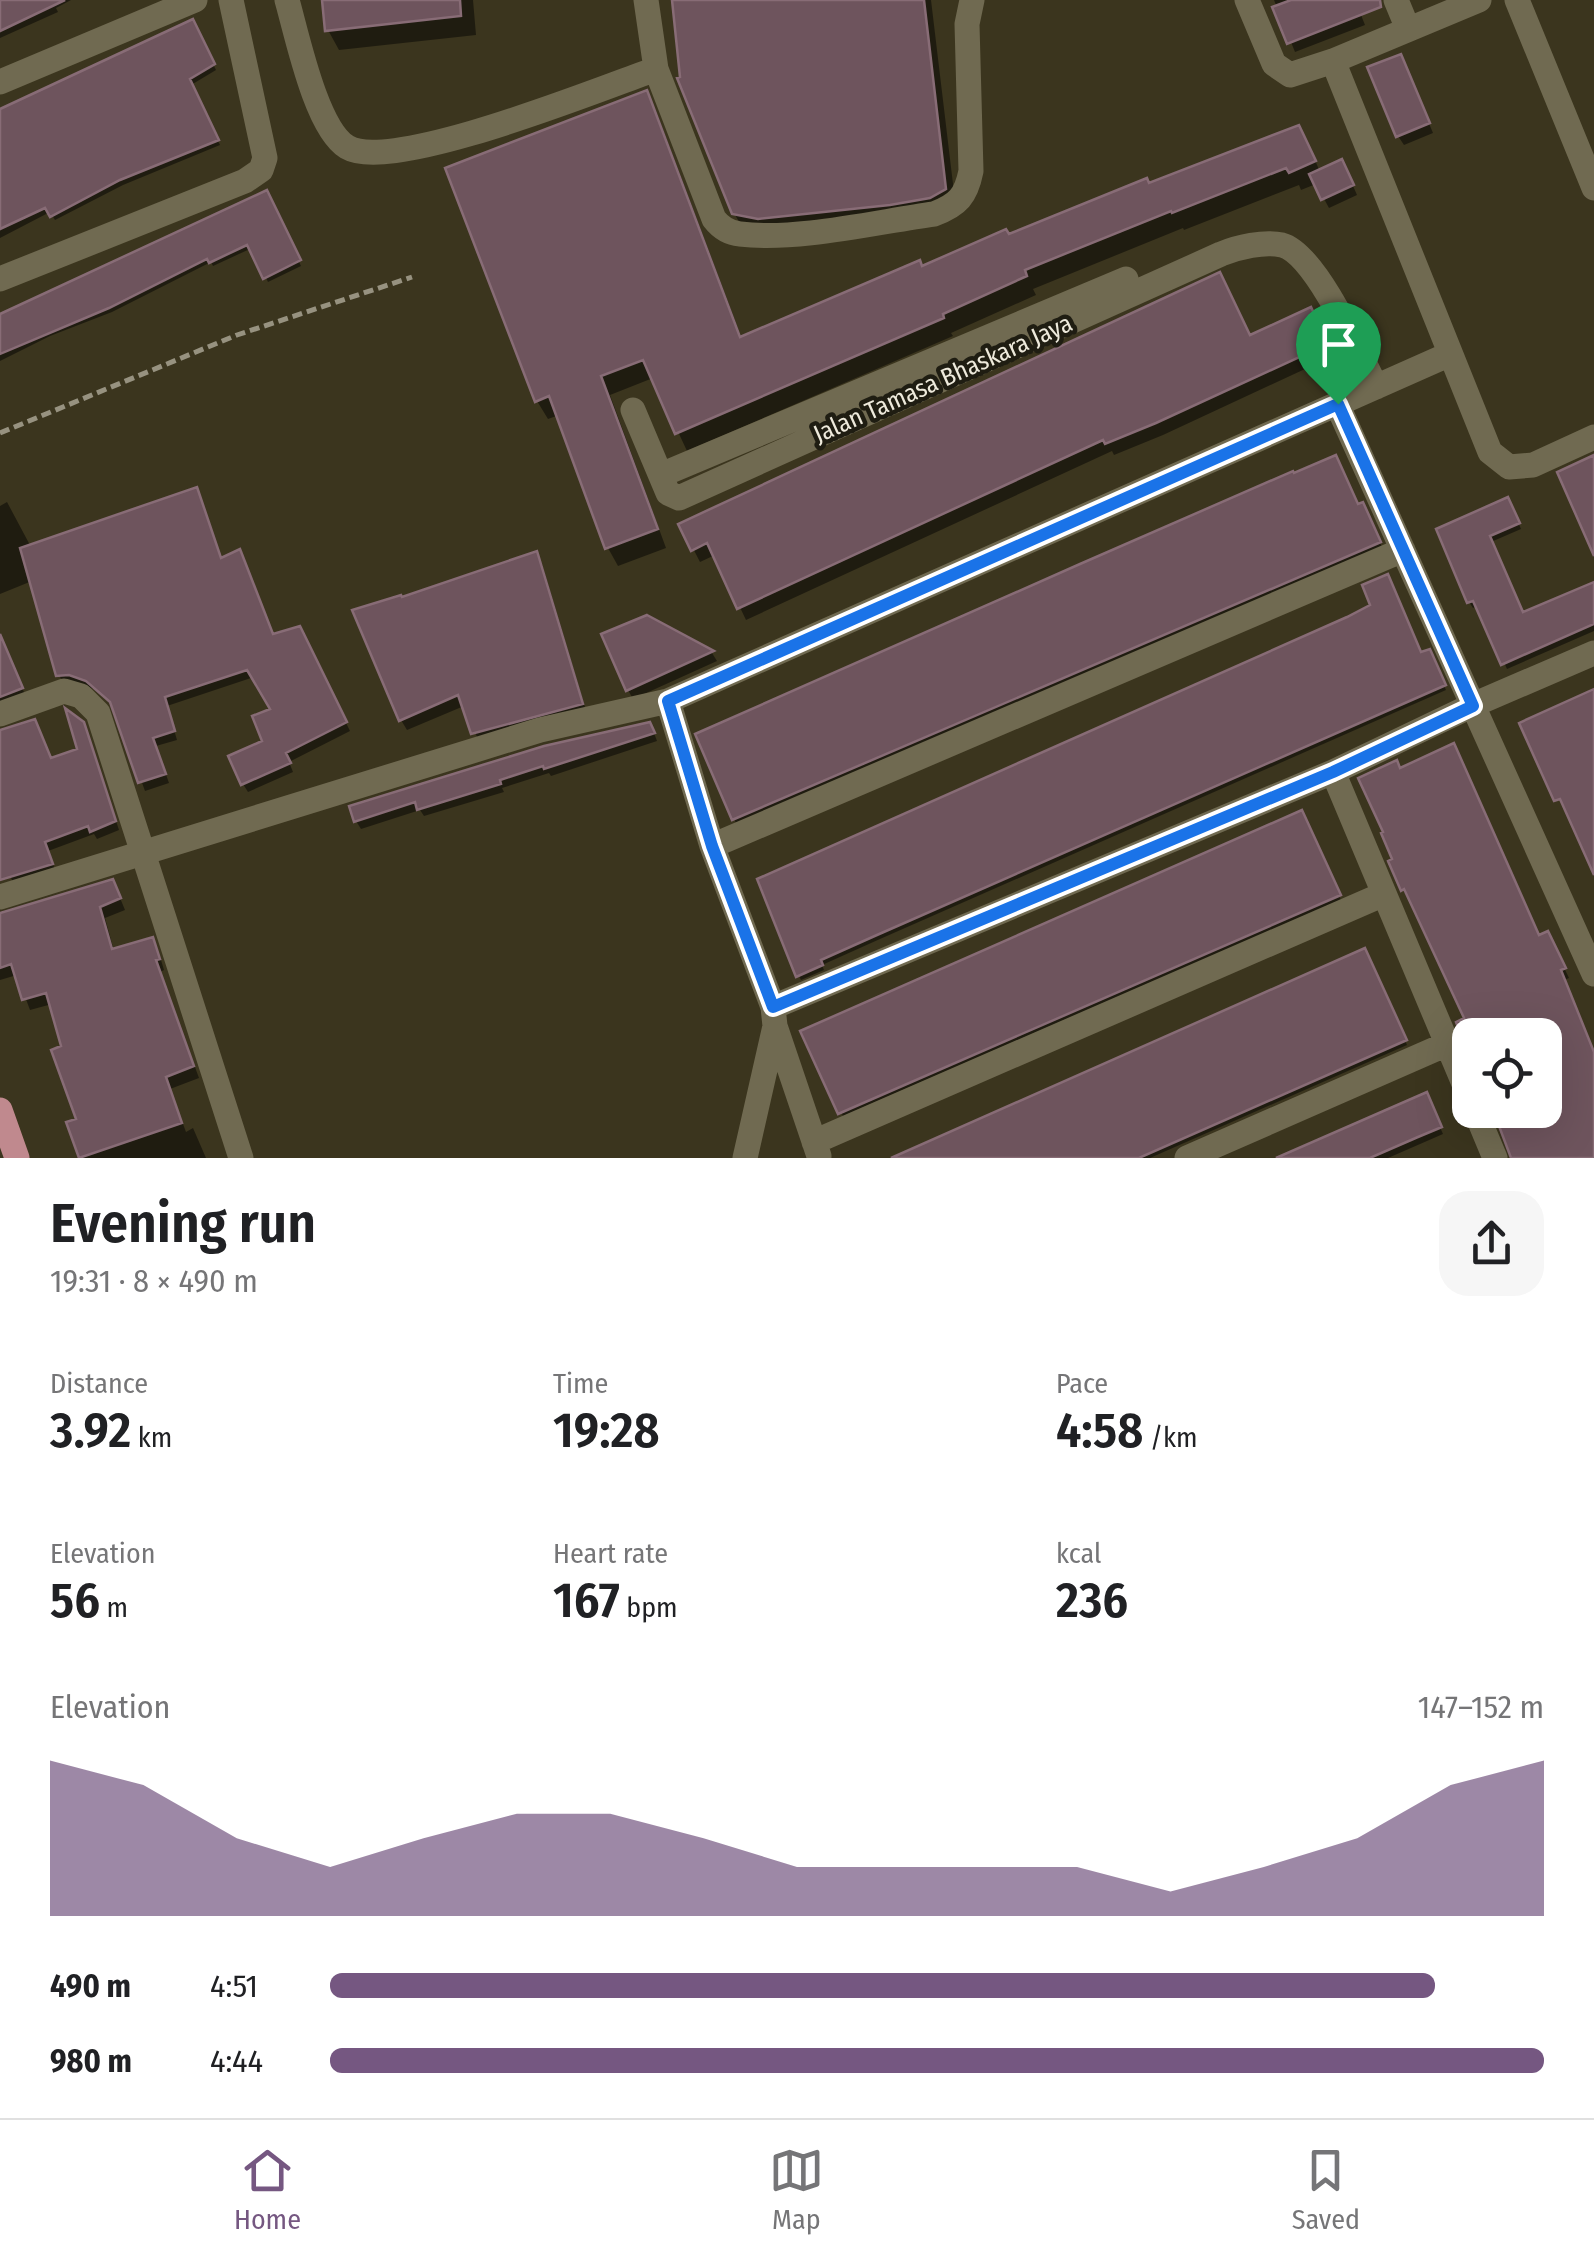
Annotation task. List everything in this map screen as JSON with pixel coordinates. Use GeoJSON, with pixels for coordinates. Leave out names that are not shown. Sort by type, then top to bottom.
{"type":"FeatureCollection","features":[{"type":"Feature","properties":{"kind":"main road"},"geometry":{"type":"LineString","coordinates":[[0,1110],[17,1158]]}},
{"type":"Feature","properties":{"kind":"street"},"geometry":{"type":"LineString","coordinates":[[0,82],[195,0]]}},
{"type":"Feature","properties":{"kind":"street"},"geometry":{"type":"LineString","coordinates":[[0,279],[245,181],[260,170],[266,158],[230,0]]}},
{"type":"Feature","properties":{"kind":"street"},"geometry":{"type":"LineString","coordinates":[[287,0],[304,64],[330,131],[346,146],[364,153],[429,146],[656,69]]}},
{"type":"Feature","properties":{"kind":"street"},"geometry":{"type":"LineString","coordinates":[[646,0],[656,69],[714,219],[738,234],[782,235],[934,214],[953,207],[966,193],[971,170],[967,24],[972,0]]}},
{"type":"Feature","properties":{"kind":"street"},"geometry":{"type":"LineString","coordinates":[[1246,0],[1274,64],[1290,76],[1479,0]]}},
{"type":"Feature","properties":{"kind":"street"},"geometry":{"type":"LineString","coordinates":[[1396,0],[1408,29]]}},
{"type":"Feature","properties":{"kind":"street"},"geometry":{"type":"LineString","coordinates":[[1517,0],[1594,188]]}},
{"type":"Feature","properties":{"kind":"street"},"geometry":{"type":"LineString","coordinates":[[1333,61],[1490,452],[1509,467],[1533,465],[1594,437]]}},
{"type":"Feature","properties":{"kind":"street","name":"Jalan Tamasa Bhaskara Jaya"},"geometry":{"type":"LineString","coordinates":[[634,410],[668,493],[680,498],[1236,248],[1286,246],[1313,270],[1376,387]]}},
{"type":"Feature","properties":{"kind":"street"},"geometry":{"type":"LineString","coordinates":[[0,896],[540,730],[668,701],[1450,354]]}},
{"type":"Feature","properties":{"kind":"street"},"geometry":{"type":"LineString","coordinates":[[1338,404],[1594,974]]}},
{"type":"Feature","properties":{"kind":"street"},"geometry":{"type":"LineString","coordinates":[[712,846],[1403,550]]}},
{"type":"Feature","properties":{"kind":"street"},"geometry":{"type":"LineString","coordinates":[[774,1016],[1333,772],[1594,653]]}},
{"type":"Feature","properties":{"kind":"street"},"geometry":{"type":"LineString","coordinates":[[0,714],[64,691],[82,696],[98,713],[241,1158]]}},
{"type":"Feature","properties":{"kind":"street"},"geometry":{"type":"LineString","coordinates":[[668,701],[712,846],[774,1016],[817,1150],[1384,894]]}},
{"type":"Feature","properties":{"kind":"street"},"geometry":{"type":"LineString","coordinates":[[1333,772],[1452,1056]]}},
{"type":"Feature","properties":{"kind":"street"},"geometry":{"type":"LineString","coordinates":[[745,1158],[774,1016]]}},
{"type":"Feature","properties":{"kind":"street"},"geometry":{"type":"LineString","coordinates":[[1187,1158],[1447,1044]]}},
{"type":"Feature","properties":{"kind":"street"},"geometry":{"type":"LineString","coordinates":[[1482,1128],[1495,1158]]}},
{"type":"Feature","properties":{"kind":"path"},"geometry":{"type":"LineString","coordinates":[[0,433],[237,335],[412,277]]}},
{"type":"Feature","properties":{"kind":"building"},"geometry":{"type":"Polygon","coordinates":[[[0,0],[65,0],[0,31],[0,0]]]}},
{"type":"Feature","properties":{"kind":"building"},"geometry":{"type":"Polygon","coordinates":[[[322,0],[460,0],[461,16],[325,31],[322,0]]]}},
{"type":"Feature","properties":{"kind":"building"},"geometry":{"type":"Polygon","coordinates":[[[672,0],[924,0],[946,189],[930,198],[890,205],[758,219],[732,214],[677,78],[680,77],[672,0]]]}},
{"type":"Feature","properties":{"kind":"building"},"geometry":{"type":"Polygon","coordinates":[[[1291,0],[1380,0],[1381,7],[1287,44],[1272,7],[1291,0]]]}},
{"type":"Feature","properties":{"kind":"building"},"geometry":{"type":"Polygon","coordinates":[[[193,19],[215,64],[190,79],[219,140],[120,180],[50,217],[45,208],[0,229],[0,109],[193,19]]]}},
{"type":"Feature","properties":{"kind":"building"},"geometry":{"type":"Polygon","coordinates":[[[1401,54],[1430,123],[1396,137],[1367,67],[1401,54]]]}},
{"type":"Feature","properties":{"kind":"building"},"geometry":{"type":"Polygon","coordinates":[[[647,90],[740,337],[920,260],[922,266],[1006,229],[1009,234],[1147,178],[1149,183],[1299,125],[1316,161],[1289,173],[1286,168],[1171,211],[1025,270],[1027,276],[943,314],[944,318],[675,434],[643,360],[601,376],[658,529],[605,549],[549,396],[535,402],[445,168],[647,90]]]}},
{"type":"Feature","properties":{"kind":"building"},"geometry":{"type":"Polygon","coordinates":[[[1342,159],[1354,185],[1321,200],[1309,174],[1342,159]]]}},
{"type":"Feature","properties":{"kind":"building"},"geometry":{"type":"Polygon","coordinates":[[[267,190],[301,260],[263,279],[247,245],[209,263],[207,259],[109,308],[0,354],[0,314],[267,190]]]}},
{"type":"Feature","properties":{"kind":"building"},"geometry":{"type":"Polygon","coordinates":[[[1220,272],[1250,335],[1311,307],[1328,344],[1156,423],[1105,444],[1103,440],[737,609],[707,543],[691,551],[678,524],[1220,272]]]}},
{"type":"Feature","properties":{"kind":"building"},"geometry":{"type":"Polygon","coordinates":[[[1336,455],[1381,542],[732,820],[695,734],[1336,455]]]}},
{"type":"Feature","properties":{"kind":"building"},"geometry":{"type":"Polygon","coordinates":[[[1594,455],[1594,556],[1557,472],[1594,455]]]}},
{"type":"Feature","properties":{"kind":"building"},"geometry":{"type":"Polygon","coordinates":[[[197,487],[221,558],[240,549],[273,634],[300,626],[347,722],[286,753],[291,763],[241,785],[228,756],[262,741],[252,716],[270,709],[247,670],[165,697],[175,731],[153,738],[166,774],[138,783],[110,702],[86,681],[69,675],[56,676],[20,548],[197,487]]]}},
{"type":"Feature","properties":{"kind":"building"},"geometry":{"type":"Polygon","coordinates":[[[1508,497],[1520,523],[1490,536],[1523,612],[1594,582],[1594,624],[1501,665],[1473,601],[1467,603],[1436,529],[1508,497]]]}},
{"type":"Feature","properties":{"kind":"building"},"geometry":{"type":"Polygon","coordinates":[[[537,551],[583,704],[471,734],[458,695],[399,721],[352,610],[537,551]]]}},
{"type":"Feature","properties":{"kind":"building"},"geometry":{"type":"Polygon","coordinates":[[[1388,574],[1421,652],[1430,649],[1446,685],[821,960],[823,965],[796,977],[757,879],[1347,617],[1370,605],[1362,585],[1388,574]]]}},
{"type":"Feature","properties":{"kind":"building"},"geometry":{"type":"Polygon","coordinates":[[[647,615],[714,651],[626,691],[601,634],[647,615]]]}},
{"type":"Feature","properties":{"kind":"building"},"geometry":{"type":"Polygon","coordinates":[[[0,634],[23,688],[0,697],[0,634]]]}},
{"type":"Feature","properties":{"kind":"building"},"geometry":{"type":"Polygon","coordinates":[[[1594,689],[1594,875],[1560,799],[1554,801],[1519,723],[1594,689]]]}},
{"type":"Feature","properties":{"kind":"building"},"geometry":{"type":"Polygon","coordinates":[[[65,708],[84,722],[116,821],[90,832],[88,826],[45,842],[53,864],[0,880],[0,730],[35,719],[51,758],[77,749],[65,708]]]}},
{"type":"Feature","properties":{"kind":"building"},"geometry":{"type":"Polygon","coordinates":[[[650,722],[655,733],[544,769],[543,766],[500,780],[501,784],[417,810],[415,802],[354,822],[349,806],[544,746],[650,722]]]}},
{"type":"Feature","properties":{"kind":"building"},"geometry":{"type":"Polygon","coordinates":[[[1454,743],[1539,935],[1548,931],[1566,968],[1561,970],[1594,1052],[1594,1158],[1511,1158],[1500,1128],[1562,1128],[1562,1018],[1464,1018],[1404,889],[1401,891],[1388,861],[1392,859],[1383,832],[1358,778],[1397,760],[1400,768],[1454,743]]]}},
{"type":"Feature","properties":{"kind":"building"},"geometry":{"type":"Polygon","coordinates":[[[1302,810],[1341,895],[838,1114],[800,1031],[1302,810]]]}},
{"type":"Feature","properties":{"kind":"building"},"geometry":{"type":"Polygon","coordinates":[[[113,879],[121,898],[100,907],[112,949],[153,937],[160,959],[156,960],[194,1066],[166,1077],[182,1123],[79,1158],[66,1122],[76,1119],[51,1050],[61,1046],[46,993],[22,1000],[11,964],[0,968],[0,913],[113,879]]]}},
{"type":"Feature","properties":{"kind":"building"},"geometry":{"type":"Polygon","coordinates":[[[1365,948],[1407,1040],[1139,1158],[891,1158],[1365,948]]]}},
{"type":"Feature","properties":{"kind":"building"},"geometry":{"type":"Polygon","coordinates":[[[1427,1092],[1442,1127],[1370,1158],[1276,1158],[1427,1092]]]}},
{"type":"Feature","properties":{"kind":"route"},"geometry":{"type":"LineString","coordinates":[[1338,404],[1473,706],[1333,772],[773,1007],[712,846],[668,701],[1338,404]]}}]}
